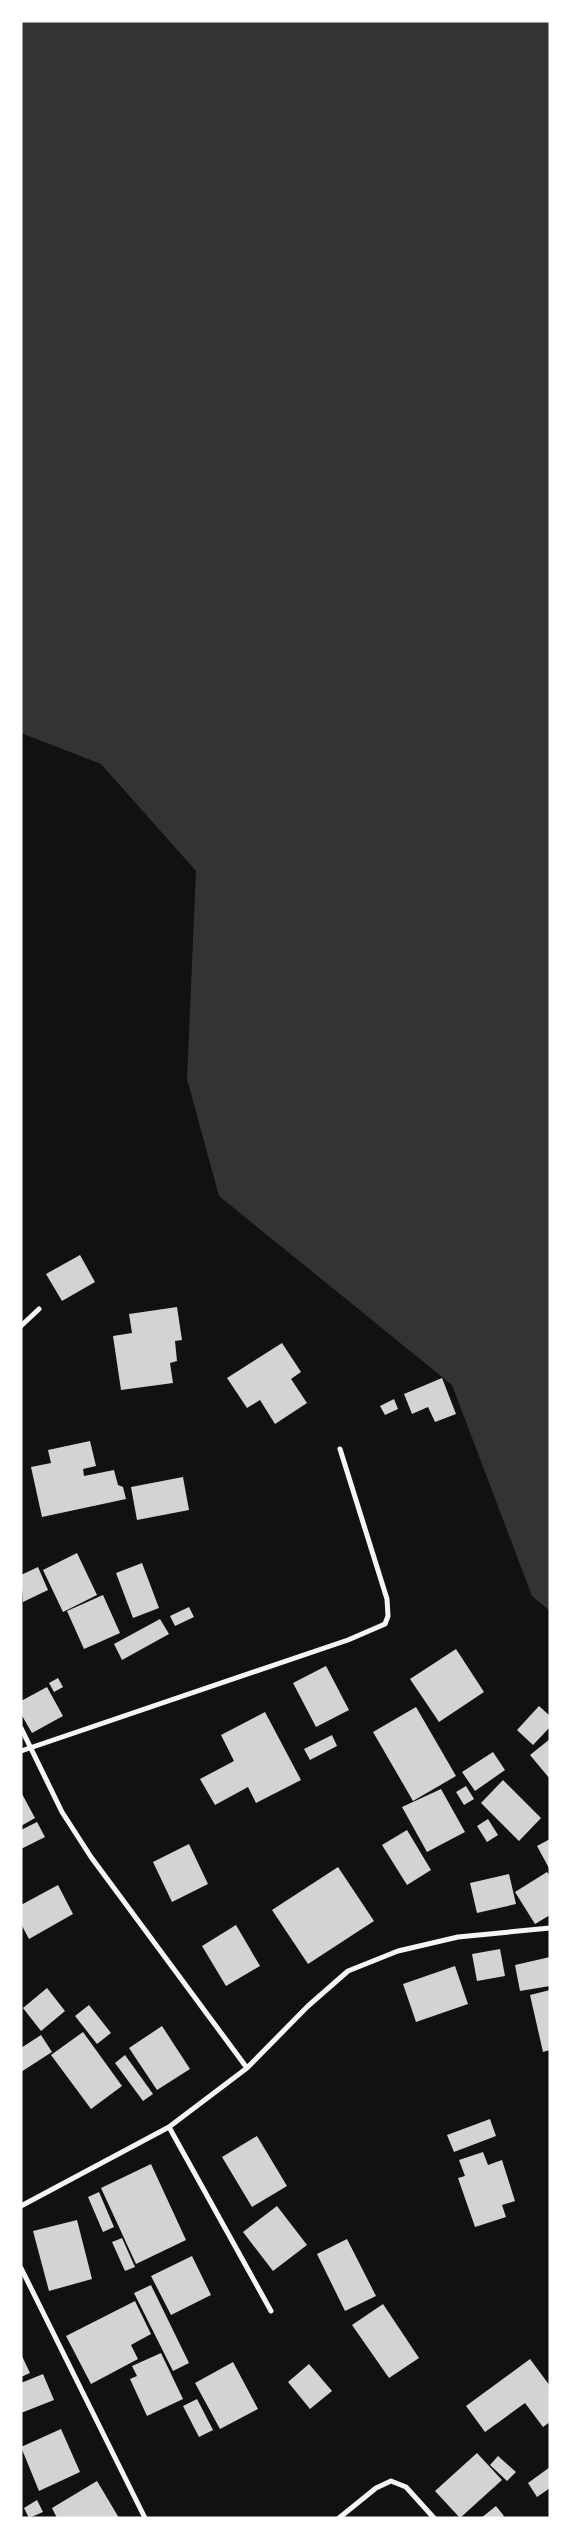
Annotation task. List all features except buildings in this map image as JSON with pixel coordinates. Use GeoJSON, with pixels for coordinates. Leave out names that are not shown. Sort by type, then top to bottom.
{"type":"FeatureCollection","features":[{"type":"Feature","properties":{"kind":"street"},"geometry":{"type":"LineString","coordinates":[[21,1326],[39,1309]]}},
{"type":"Feature","properties":{"kind":"street"},"geometry":{"type":"LineString","coordinates":[[21,1751],[348,1640],[385,1624],[388,1616],[387,1599],[340,1449]]}},
{"type":"Feature","properties":{"kind":"street"},"geometry":{"type":"LineString","coordinates":[[21,1728],[62,1812],[91,1856],[247,2068]]}},
{"type":"Feature","properties":{"kind":"street"},"geometry":{"type":"LineString","coordinates":[[21,2206],[168,2126],[247,2068],[308,2006],[348,1972],[398,1951],[458,1937],[550,1928]]}},
{"type":"Feature","properties":{"kind":"street"},"geometry":{"type":"LineString","coordinates":[[168,2126],[271,2311]]}},
{"type":"Feature","properties":{"kind":"street"},"geometry":{"type":"LineString","coordinates":[[21,2268],[145,2518]]}},
{"type":"Feature","properties":{"kind":"street"},"geometry":{"type":"LineString","coordinates":[[339,2518],[376,2488],[391,2481],[406,2487],[434,2518]]}},
{"type":"Feature","properties":{"kind":"shaded area"},"geometry":{"type":"Polygon","coordinates":[[[21,21],[550,21],[550,1611],[532,1596],[452,1385],[219,1196],[187,1079],[196,871],[101,764],[21,733],[21,21]]]}}]}
